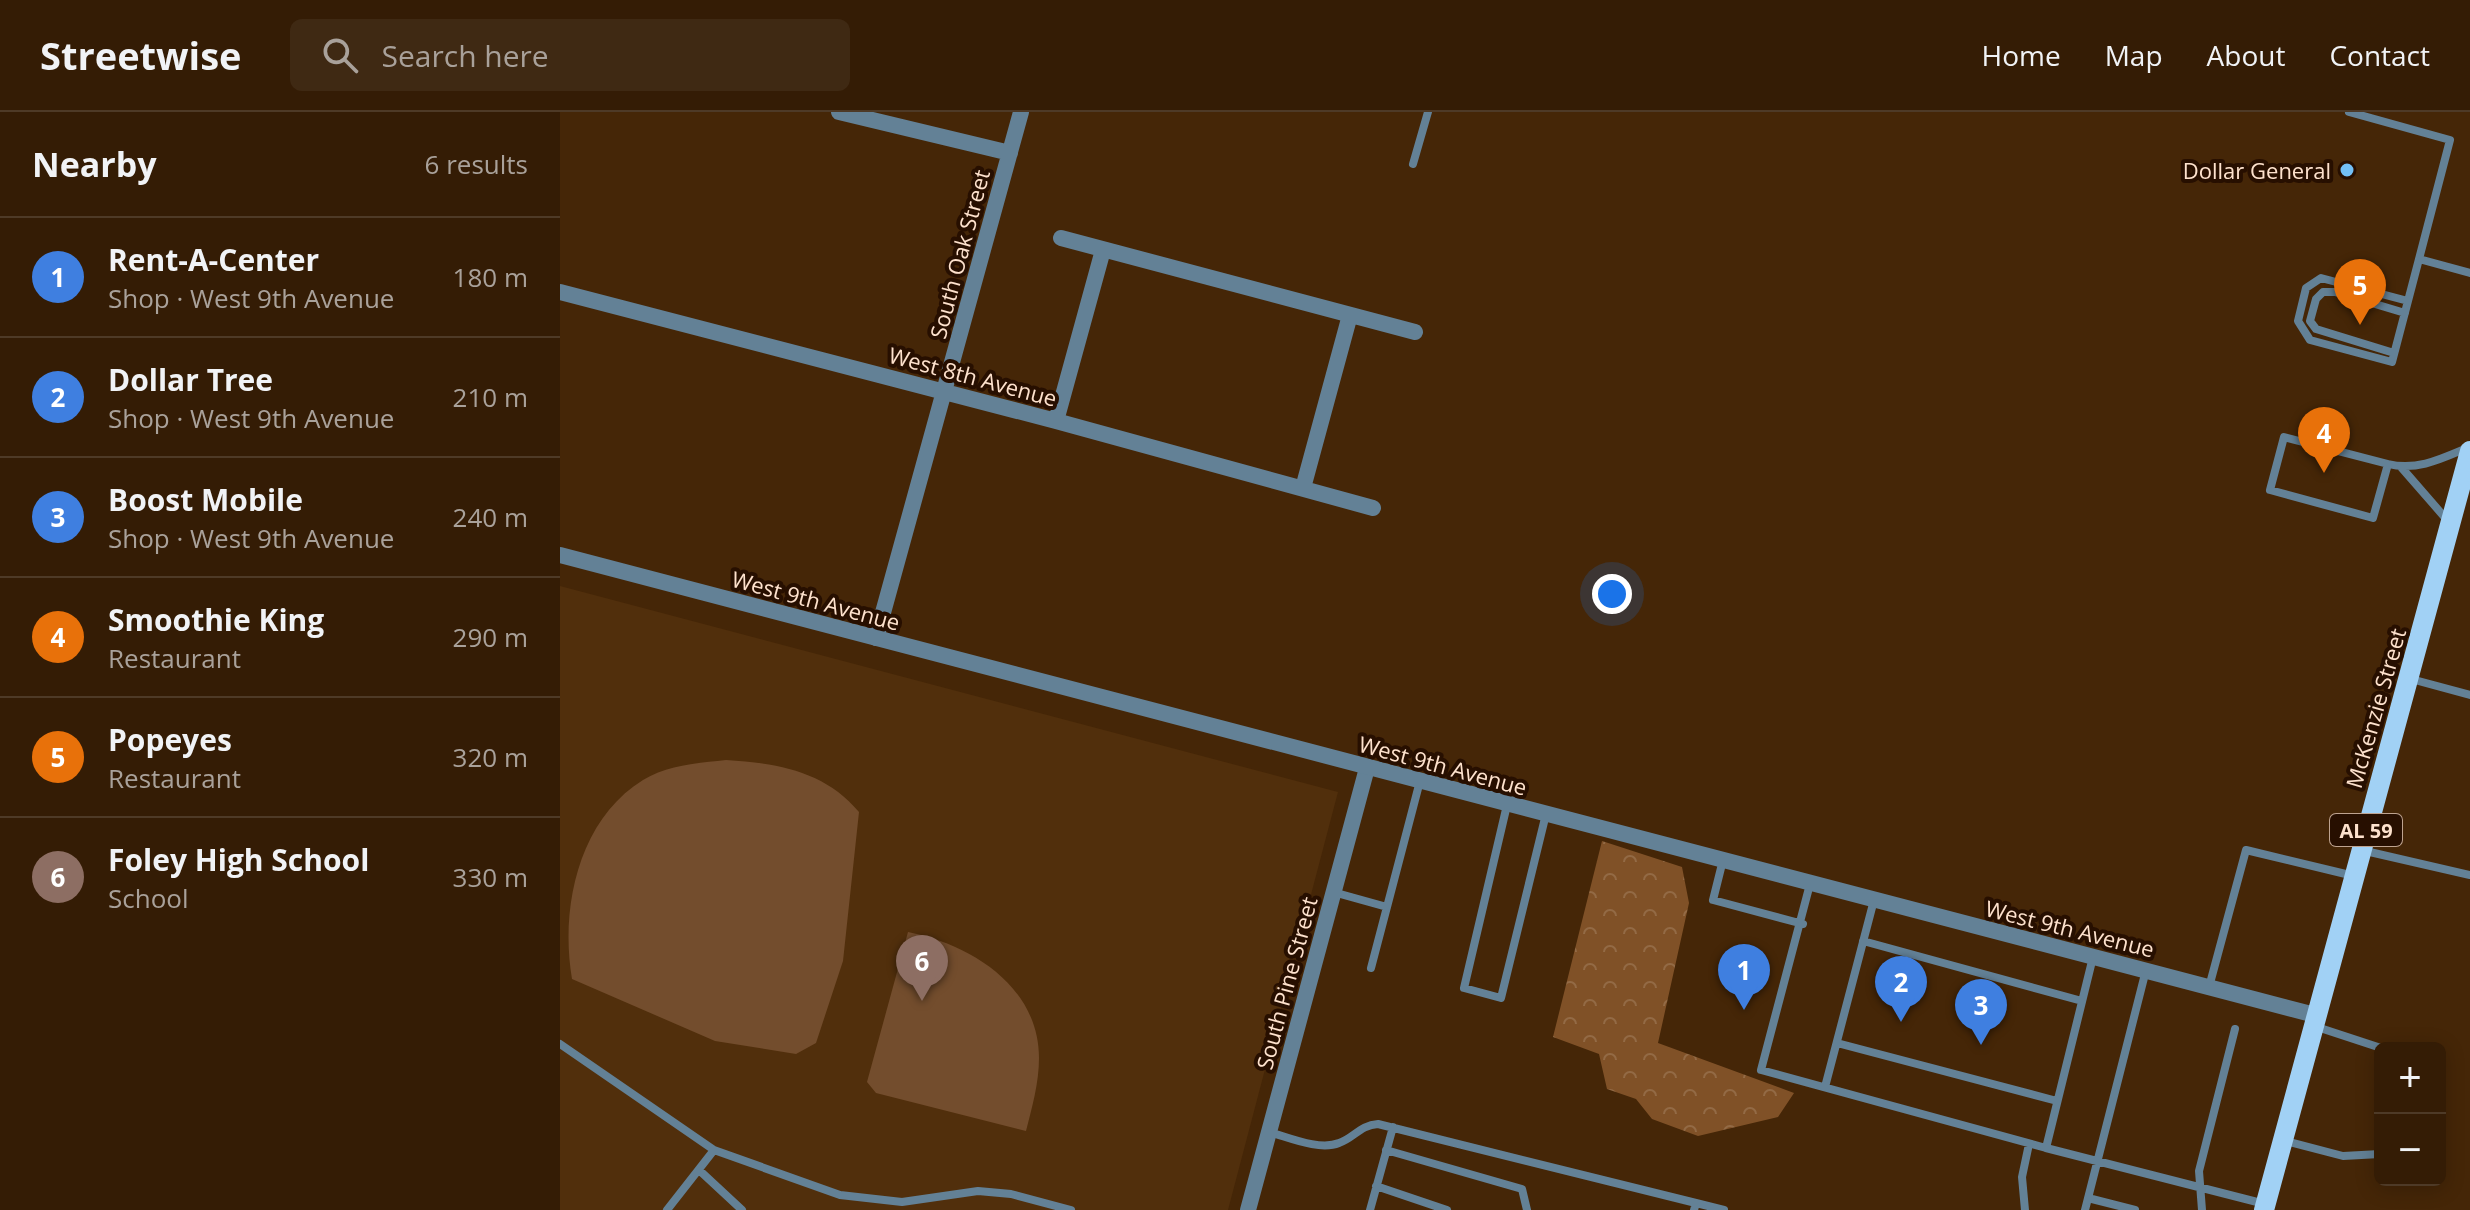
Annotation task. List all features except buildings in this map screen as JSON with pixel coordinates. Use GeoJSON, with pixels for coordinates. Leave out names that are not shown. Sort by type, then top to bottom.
{"type":"FeatureCollection","features":[{"type":"Feature","properties":{"kind":"main road","name":"McKenzie Street"},"geometry":{"type":"LineString","coordinates":[[2265,1207],[2470,449]]}},
{"type":"Feature","properties":{"kind":"street"},"geometry":{"type":"LineString","coordinates":[[839,112],[1010,153]]}},
{"type":"Feature","properties":{"kind":"street","name":"South Oak Street"},"geometry":{"type":"LineString","coordinates":[[876,638],[1021,112]]}},
{"type":"Feature","properties":{"kind":"street"},"geometry":{"type":"LineString","coordinates":[[1061,238],[1415,332]]}},
{"type":"Feature","properties":{"kind":"street"},"geometry":{"type":"LineString","coordinates":[[1056,421],[1103,250]]}},
{"type":"Feature","properties":{"kind":"street","name":"West 8th Avenue"},"geometry":{"type":"LineString","coordinates":[[560,292],[944,391],[1373,508]]}},
{"type":"Feature","properties":{"kind":"street"},"geometry":{"type":"LineString","coordinates":[[1303,488],[1350,315]]}},
{"type":"Feature","properties":{"kind":"street","name":"West 9th Avenue"},"geometry":{"type":"LineString","coordinates":[[560,555],[1507,805],[2146,969],[2314,1021]]}},
{"type":"Feature","properties":{"kind":"street","name":"South Pine Street"},"geometry":{"type":"LineString","coordinates":[[1248,1210],[1367,768]]}},
{"type":"Feature","properties":{"kind":"lane"},"geometry":{"type":"LineString","coordinates":[[1413,164],[1428,112]]}},
{"type":"Feature","properties":{"kind":"lane"},"geometry":{"type":"LineString","coordinates":[[2349,112],[2450,140],[2405,313],[2394,353],[2392,362],[2310,340],[2298,321],[2306,288],[2321,278],[2408,301]]}},
{"type":"Feature","properties":{"kind":"lane"},"geometry":{"type":"LineString","coordinates":[[2419,259],[2470,273]]}},
{"type":"Feature","properties":{"kind":"lane"},"geometry":{"type":"LineString","coordinates":[[2394,353],[2316,329],[2310,321],[2316,299],[2323,292],[2335,292],[2405,313]]}},
{"type":"Feature","properties":{"kind":"lane"},"geometry":{"type":"LineString","coordinates":[[2388,464],[2373,518],[2270,490],[2284,437],[2401,467],[2418,466],[2470,449]]}},
{"type":"Feature","properties":{"kind":"lane"},"geometry":{"type":"LineString","coordinates":[[2401,467],[2450,523]]}},
{"type":"Feature","properties":{"kind":"lane"},"geometry":{"type":"LineString","coordinates":[[2410,678],[2470,695]]}},
{"type":"Feature","properties":{"kind":"lane"},"geometry":{"type":"LineString","coordinates":[[1371,968],[1420,781]]}},
{"type":"Feature","properties":{"kind":"lane"},"geometry":{"type":"LineString","coordinates":[[1507,805],[1464,988],[1501,998],[1546,814]]}},
{"type":"Feature","properties":{"kind":"lane"},"geometry":{"type":"LineString","coordinates":[[2209,988],[2246,850],[2354,876]]}},
{"type":"Feature","properties":{"kind":"lane"},"geometry":{"type":"LineString","coordinates":[[2361,850],[2470,875]]}},
{"type":"Feature","properties":{"kind":"lane"},"geometry":{"type":"LineString","coordinates":[[1723,860],[1713,900],[1803,924]]}},
{"type":"Feature","properties":{"kind":"lane"},"geometry":{"type":"LineString","coordinates":[[1810,884],[1803,924],[1761,1070],[2265,1207]]}},
{"type":"Feature","properties":{"kind":"lane"},"geometry":{"type":"LineString","coordinates":[[1333,892],[1387,907]]}},
{"type":"Feature","properties":{"kind":"lane"},"geometry":{"type":"LineString","coordinates":[[1825,1087],[1874,900]]}},
{"type":"Feature","properties":{"kind":"lane"},"geometry":{"type":"LineString","coordinates":[[1863,941],[2082,1001]]}},
{"type":"Feature","properties":{"kind":"lane"},"geometry":{"type":"LineString","coordinates":[[2046,1148],[2093,957]]}},
{"type":"Feature","properties":{"kind":"lane"},"geometry":{"type":"LineString","coordinates":[[2085,1210],[2146,969]]}},
{"type":"Feature","properties":{"kind":"lane"},"geometry":{"type":"LineString","coordinates":[[2314,1021],[2374,1045]]}},
{"type":"Feature","properties":{"kind":"lane"},"geometry":{"type":"LineString","coordinates":[[2202,1210],[2199,1171],[2235,1029]]}},
{"type":"Feature","properties":{"kind":"lane"},"geometry":{"type":"LineString","coordinates":[[1837,1043],[2057,1101]]}},
{"type":"Feature","properties":{"kind":"lane"},"geometry":{"type":"LineString","coordinates":[[560,1044],[714,1150],[840,1195],[901,1206],[978,1191],[1011,1194],[1071,1210]]}},
{"type":"Feature","properties":{"kind":"lane"},"geometry":{"type":"LineString","coordinates":[[1269,1132],[1328,1146],[1341,1143],[1365,1125],[1393,1127],[1695,1206],[1724,1210]]}},
{"type":"Feature","properties":{"kind":"lane"},"geometry":{"type":"LineString","coordinates":[[1370,1210],[1393,1127]]}},
{"type":"Feature","properties":{"kind":"lane"},"geometry":{"type":"LineString","coordinates":[[2281,1140],[2343,1156],[2374,1154]]}},
{"type":"Feature","properties":{"kind":"lane"},"geometry":{"type":"LineString","coordinates":[[2025,1210],[2022,1177],[2029,1144]]}},
{"type":"Feature","properties":{"kind":"lane"},"geometry":{"type":"LineString","coordinates":[[667,1210],[714,1150]]}},
{"type":"Feature","properties":{"kind":"lane"},"geometry":{"type":"LineString","coordinates":[[1386,1150],[1522,1189],[1527,1210]]}},
{"type":"Feature","properties":{"kind":"lane"},"geometry":{"type":"LineString","coordinates":[[699,1170],[742,1210]]}},
{"type":"Feature","properties":{"kind":"lane"},"geometry":{"type":"LineString","coordinates":[[1376,1186],[1447,1210]]}},
{"type":"Feature","properties":{"kind":"lane"},"geometry":{"type":"LineString","coordinates":[[2088,1198],[2135,1210]]}},
{"type":"Feature","properties":{"kind":"shaded area"},"geometry":{"type":"Polygon","coordinates":[[[560,586],[1338,792],[1228,1210],[560,1210],[560,586]]]}},
{"type":"Feature","properties":{"kind":"shaded area"},"geometry":{"type":"Polygon","coordinates":[[[726,760],[782,767],[815,778],[846,798],[859,812],[843,961],[816,1043],[796,1054],[715,1041],[572,979],[569,924],[572,896],[589,842],[603,818],[621,797],[653,775],[683,766],[726,760]]]}},
{"type":"Feature","properties":{"kind":"shaded area"},"geometry":{"type":"Polygon","coordinates":[[[908,932],[955,947],[977,958],[997,972],[1027,1010],[1036,1032],[1039,1058],[1026,1131],[876,1093],[867,1082],[908,932]]]}},
{"type":"Feature","properties":{"kind":"green space"},"geometry":{"type":"Polygon","coordinates":[[[1602,841],[1682,867],[1689,903],[1658,1043],[1794,1093],[1778,1117],[1698,1136],[1652,1119],[1636,1099],[1607,1089],[1599,1054],[1553,1037],[1602,841]]]}},
{"type":"Feature","properties":{"kind":"place","name":"Dollar General"},"geometry":{"type":"Point","coordinates":[2347,170]}},
{"type":"Feature","properties":{"kind":"place","name":"Popeyes"},"geometry":{"type":"Point","coordinates":[2360,325]}},
{"type":"Feature","properties":{"kind":"place","name":"Smoothie King"},"geometry":{"type":"Point","coordinates":[2324,473]}},
{"type":"Feature","properties":{"kind":"place","name":"Foley High School"},"geometry":{"type":"Point","coordinates":[922,1001]}},
{"type":"Feature","properties":{"kind":"place","name":"Rent-A-Center"},"geometry":{"type":"Point","coordinates":[1744,1010]}},
{"type":"Feature","properties":{"kind":"place","name":"Dollar Tree"},"geometry":{"type":"Point","coordinates":[1901,1022]}},
{"type":"Feature","properties":{"kind":"place","name":"Boost Mobile"},"geometry":{"type":"Point","coordinates":[1981,1045]}}]}
